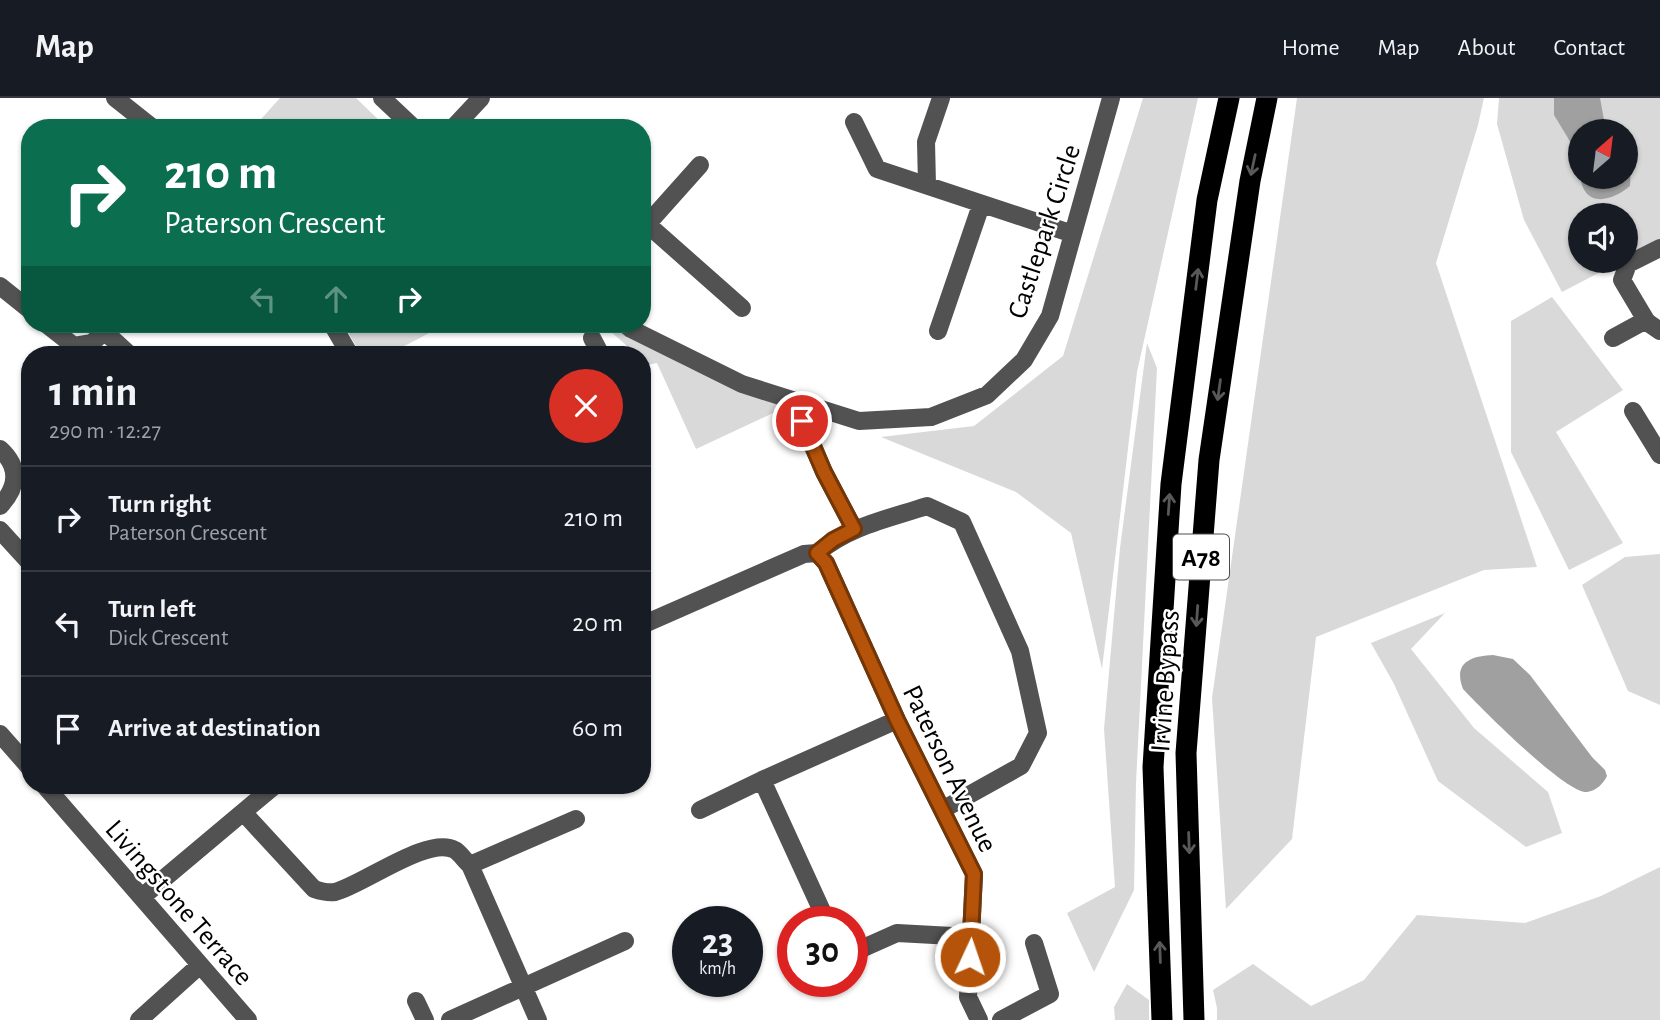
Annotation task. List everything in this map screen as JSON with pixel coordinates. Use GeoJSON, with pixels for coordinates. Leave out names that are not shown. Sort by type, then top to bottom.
{"type":"FeatureCollection","features":[{"type":"Feature","properties":{"kind":"highway","name":"Irvine Bypass"},"geometry":{"type":"LineString","coordinates":[[1162,1020],[1153,767],[1171,484],[1207,200],[1229,98]]}},
{"type":"Feature","properties":{"kind":"highway","name":"Irvine Bypass"},"geometry":{"type":"LineString","coordinates":[[1194,1020],[1186,753],[1209,460],[1250,181],[1267,98]]}},
{"type":"Feature","properties":{"kind":"street"},"geometry":{"type":"LineString","coordinates":[[115,98],[142,119]]}},
{"type":"Feature","properties":{"kind":"street"},"geometry":{"type":"LineString","coordinates":[[382,98],[404,119]]}},
{"type":"Feature","properties":{"kind":"street"},"geometry":{"type":"LineString","coordinates":[[461,119],[481,98]]}},
{"type":"Feature","properties":{"kind":"street"},"geometry":{"type":"LineString","coordinates":[[927,186],[926,142],[941,98]]}},
{"type":"Feature","properties":{"kind":"street","name":"Castlepark Circle"},"geometry":{"type":"LineString","coordinates":[[639,333],[742,384],[859,421],[931,417],[987,395],[1024,360],[1050,316],[1111,98]]}},
{"type":"Feature","properties":{"kind":"street"},"geometry":{"type":"LineString","coordinates":[[854,122],[877,169],[1073,234]]}},
{"type":"Feature","properties":{"kind":"street"},"geometry":{"type":"LineString","coordinates":[[651,220],[700,165]]}},
{"type":"Feature","properties":{"kind":"street"},"geometry":{"type":"LineString","coordinates":[[938,331],[981,205]]}},
{"type":"Feature","properties":{"kind":"street"},"geometry":{"type":"LineString","coordinates":[[651,232],[742,308]]}},
{"type":"Feature","properties":{"kind":"street"},"geometry":{"type":"LineString","coordinates":[[1613,338],[1653,325],[1622,280],[1628,264],[1660,248]]}},
{"type":"Feature","properties":{"kind":"street"},"geometry":{"type":"LineString","coordinates":[[0,286],[21,303]]}},
{"type":"Feature","properties":{"kind":"street"},"geometry":{"type":"LineString","coordinates":[[57,333],[74,346],[92,343],[103,333]]}},
{"type":"Feature","properties":{"kind":"street"},"geometry":{"type":"LineString","coordinates":[[592,338],[596,346]]}},
{"type":"Feature","properties":{"kind":"street"},"geometry":{"type":"LineString","coordinates":[[1633,411],[1659,453]]}},
{"type":"Feature","properties":{"kind":"street"},"geometry":{"type":"LineString","coordinates":[[802,421],[854,529]]}},
{"type":"Feature","properties":{"kind":"street"},"geometry":{"type":"LineString","coordinates":[[0,449],[7,455],[16,473],[14,487],[0,506]]}},
{"type":"Feature","properties":{"kind":"street"},"geometry":{"type":"LineString","coordinates":[[651,616],[804,554],[817,553],[833,540],[854,529],[927,506],[962,522],[1020,651],[1038,733],[1021,766],[942,810]]}},
{"type":"Feature","properties":{"kind":"street"},"geometry":{"type":"LineString","coordinates":[[0,530],[21,553]]}},
{"type":"Feature","properties":{"kind":"street","name":"Paterson Avenue"},"geometry":{"type":"LineString","coordinates":[[817,553],[826,563],[897,720],[974,874],[968,997],[979,1020]]}},
{"type":"Feature","properties":{"kind":"street"},"geometry":{"type":"LineString","coordinates":[[700,810],[897,720]]}},
{"type":"Feature","properties":{"kind":"street"},"geometry":{"type":"LineString","coordinates":[[0,733],[21,758]]}},
{"type":"Feature","properties":{"kind":"street"},"geometry":{"type":"LineString","coordinates":[[762,780],[820,906]]}},
{"type":"Feature","properties":{"kind":"street","name":"Livingstone Terrace"},"geometry":{"type":"LineString","coordinates":[[52,794],[248,1020]]}},
{"type":"Feature","properties":{"kind":"street"},"geometry":{"type":"LineString","coordinates":[[142,897],[264,794]]}},
{"type":"Feature","properties":{"kind":"street"},"geometry":{"type":"LineString","coordinates":[[243,812],[314,888],[322,891],[334,892],[391,864],[438,846],[455,850],[470,865],[538,1020]]}},
{"type":"Feature","properties":{"kind":"street"},"geometry":{"type":"LineString","coordinates":[[470,865],[576,819]]}},
{"type":"Feature","properties":{"kind":"street"},"geometry":{"type":"LineString","coordinates":[[868,946],[897,933],[971,937]]}},
{"type":"Feature","properties":{"kind":"street"},"geometry":{"type":"LineString","coordinates":[[450,1020],[625,941]]}},
{"type":"Feature","properties":{"kind":"street"},"geometry":{"type":"LineString","coordinates":[[1001,1020],[1050,994],[1034,943]]}},
{"type":"Feature","properties":{"kind":"street"},"geometry":{"type":"LineString","coordinates":[[139,1020],[200,965]]}},
{"type":"Feature","properties":{"kind":"street"},"geometry":{"type":"LineString","coordinates":[[416,1001],[425,1020]]}},
{"type":"Feature","properties":{"kind":"shaded area"},"geometry":{"type":"Polygon","coordinates":[[[280,98],[356,98],[378,119],[261,119],[280,98]]]}},
{"type":"Feature","properties":{"kind":"shaded area"},"geometry":{"type":"Polygon","coordinates":[[[1143,98],[1198,98],[1137,372],[1102,669],[1071,533],[1016,492],[881,437],[974,426],[1063,356],[1143,98]]]}},
{"type":"Feature","properties":{"kind":"shaded area"},"geometry":{"type":"Polygon","coordinates":[[[1297,98],[1484,98],[1436,263],[1537,567],[1484,570],[1316,637],[1292,839],[1226,909],[1212,698],[1297,98]]]}},
{"type":"Feature","properties":{"kind":"shaded area"},"geometry":{"type":"Polygon","coordinates":[[[1499,98],[1660,98],[1660,244],[1644,253],[1638,253],[1638,203],[1568,203],[1568,273],[1599,273],[1562,292],[1524,220],[1497,124],[1499,98]]]}},
{"type":"Feature","properties":{"kind":"shaded area"},"geometry":{"type":"Polygon","coordinates":[[[1554,98],[1600,98],[1604,119],[1568,119],[1568,138],[1554,115],[1554,98]]]}},
{"type":"Feature","properties":{"kind":"shaded area"},"geometry":{"type":"Polygon","coordinates":[[[1584,189],[1626,189],[1608,198],[1593,198],[1584,189]]]}},
{"type":"Feature","properties":{"kind":"shaded area"},"geometry":{"type":"Polygon","coordinates":[[[1552,297],[1623,390],[1556,432],[1623,543],[1569,570],[1511,452],[1511,321],[1552,297]]]}},
{"type":"Feature","properties":{"kind":"shaded area"},"geometry":{"type":"Polygon","coordinates":[[[349,333],[429,333],[403,346],[356,346],[349,333]]]}},
{"type":"Feature","properties":{"kind":"shaded area"},"geometry":{"type":"Polygon","coordinates":[[[612,333],[625,333],[648,346],[626,346],[612,333]]]}},
{"type":"Feature","properties":{"kind":"shaded area"},"geometry":{"type":"Polygon","coordinates":[[[1147,343],[1157,368],[1136,783],[1134,890],[1094,972],[1067,913],[1115,887],[1104,729],[1120,548],[1147,343]]]}},
{"type":"Feature","properties":{"kind":"shaded area"},"geometry":{"type":"Polygon","coordinates":[[[651,347],[687,367],[786,407],[696,449],[657,363],[651,364],[651,347]]]}},
{"type":"Feature","properties":{"kind":"shaded area"},"geometry":{"type":"Polygon","coordinates":[[[1660,554],[1660,705],[1628,691],[1582,585],[1625,557],[1660,554]]]}},
{"type":"Feature","properties":{"kind":"shaded area"},"geometry":{"type":"Polygon","coordinates":[[[1445,613],[1411,649],[1474,728],[1548,792],[1562,833],[1526,847],[1438,781],[1394,684],[1371,643],[1445,613]]]}},
{"type":"Feature","properties":{"kind":"shaded area"},"geometry":{"type":"Polygon","coordinates":[[[1493,655],[1513,659],[1530,675],[1592,757],[1605,770],[1607,776],[1599,787],[1587,792],[1576,789],[1561,779],[1524,748],[1463,689],[1460,680],[1462,667],[1471,659],[1493,655]]]}},
{"type":"Feature","properties":{"kind":"shaded area"},"geometry":{"type":"Polygon","coordinates":[[[1660,867],[1660,1020],[1217,1020],[1213,990],[1253,964],[1311,1006],[1364,980],[1417,915],[1525,923],[1601,896],[1660,867]]]}},
{"type":"Feature","properties":{"kind":"shaded area"},"geometry":{"type":"Polygon","coordinates":[[[1127,984],[1149,1000],[1149,1020],[1115,1020],[1114,1007],[1127,984]]]}},
{"type":"Feature","properties":{"kind":"route"},"geometry":{"type":"LineString","coordinates":[[802,421],[824,472],[854,529],[833,540],[817,553],[826,563],[897,720],[974,874],[970,957]]}}]}
